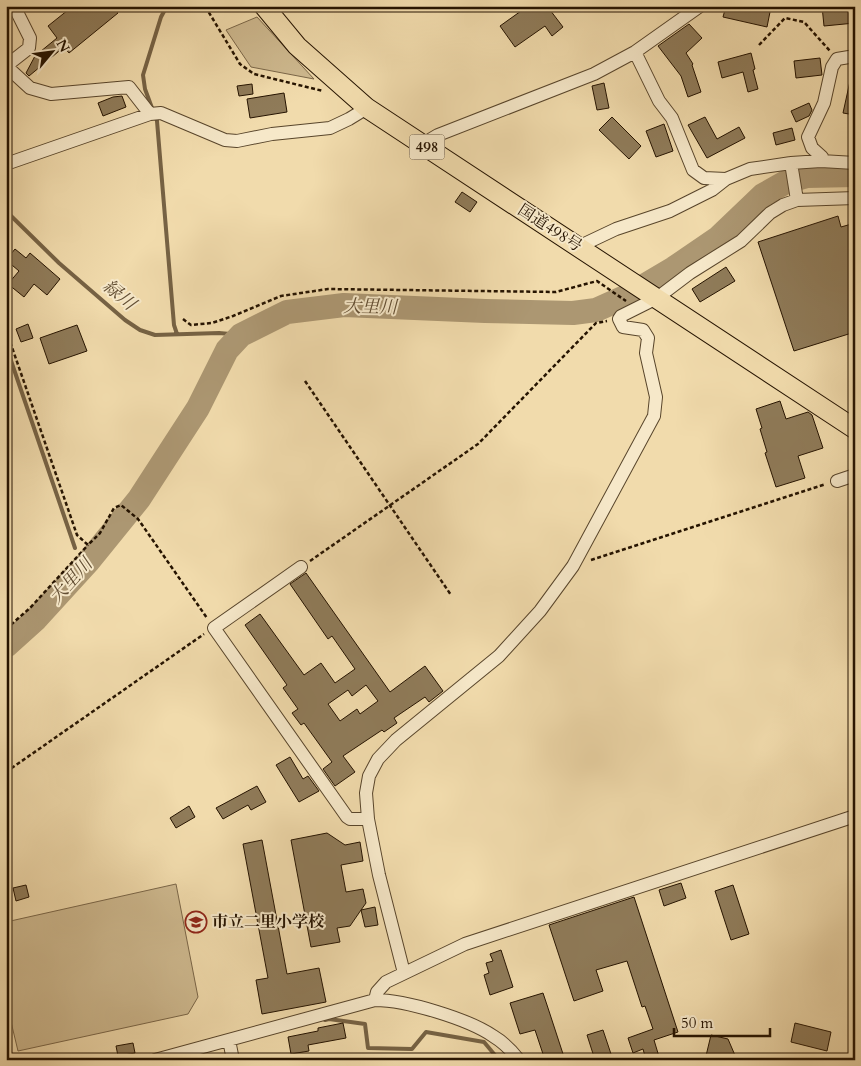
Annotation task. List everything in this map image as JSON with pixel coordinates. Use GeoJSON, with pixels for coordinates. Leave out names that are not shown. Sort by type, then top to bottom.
{"type":"FeatureCollection","features":[{"type":"Feature","properties":{"kind":"highway","name":"国道498号"},"geometry":{"type":"LineString","coordinates":[[264,6],[297,46],[366,108],[578,247],[603,274],[657,298],[855,429]]}},
{"type":"Feature","properties":{"kind":"street"},"geometry":{"type":"LineString","coordinates":[[14,6],[30,38],[29,48],[6,66],[30,88],[51,94],[129,87],[156,114],[225,140],[237,141],[272,134],[330,128],[366,108]]}},
{"type":"Feature","properties":{"kind":"street"},"geometry":{"type":"LineString","coordinates":[[423,144],[438,135],[594,74],[635,52],[700,6]]}},
{"type":"Feature","properties":{"kind":"street"},"geometry":{"type":"LineString","coordinates":[[635,52],[659,101],[672,118],[693,170],[704,178],[726,179]]}},
{"type":"Feature","properties":{"kind":"street"},"geometry":{"type":"LineString","coordinates":[[821,161],[822,156],[812,148],[808,137],[824,103],[832,67],[837,60],[855,56]]}},
{"type":"Feature","properties":{"kind":"street"},"geometry":{"type":"LineString","coordinates":[[6,164],[156,114]]}},
{"type":"Feature","properties":{"kind":"street"},"geometry":{"type":"LineString","coordinates":[[578,247],[616,229],[670,211],[712,190],[726,179],[750,169],[791,163],[821,161],[855,162]]}},
{"type":"Feature","properties":{"kind":"street"},"geometry":{"type":"LineString","coordinates":[[791,163],[797,200]]}},
{"type":"Feature","properties":{"kind":"street"},"geometry":{"type":"LineString","coordinates":[[404,973],[379,874],[368,819],[366,793],[368,776],[378,759],[396,740],[499,656],[540,611],[573,566],[654,416],[656,397],[646,352],[648,338],[643,330],[623,327],[618,319],[657,298],[690,273],[741,241],[770,213],[797,200],[855,198]]}},
{"type":"Feature","properties":{"kind":"street"},"geometry":{"type":"LineString","coordinates":[[837,481],[855,475]]}},
{"type":"Feature","properties":{"kind":"street"},"geometry":{"type":"LineString","coordinates":[[301,567],[214,628],[347,817],[350,819],[368,819]]}},
{"type":"Feature","properties":{"kind":"street"},"geometry":{"type":"LineString","coordinates":[[375,1000],[377,992],[386,982],[465,944],[855,816]]}},
{"type":"Feature","properties":{"kind":"street"},"geometry":{"type":"LineString","coordinates":[[155,1060],[375,1000],[389,1000],[471,1024],[494,1036],[514,1053],[519,1060]]}},
{"type":"Feature","properties":{"kind":"street"},"geometry":{"type":"LineString","coordinates":[[229,1040],[233,1060]]}},
{"type":"Feature","properties":{"kind":"path"},"geometry":{"type":"LineString","coordinates":[[209,6],[208,10],[240,64],[254,74],[324,91]]}},
{"type":"Feature","properties":{"kind":"path"},"geometry":{"type":"LineString","coordinates":[[554,6],[557,10]]}},
{"type":"Feature","properties":{"kind":"path"},"geometry":{"type":"LineString","coordinates":[[759,45],[785,18],[804,22],[837,60]]}},
{"type":"Feature","properties":{"kind":"path"},"geometry":{"type":"LineString","coordinates":[[183,318],[191,325],[212,323],[281,296],[328,289],[556,292],[603,274],[638,309]]}},
{"type":"Feature","properties":{"kind":"path"},"geometry":{"type":"LineString","coordinates":[[301,567],[478,444],[596,323],[618,319]]}},
{"type":"Feature","properties":{"kind":"path"},"geometry":{"type":"LineString","coordinates":[[6,330],[77,535],[88,545]]}},
{"type":"Feature","properties":{"kind":"path"},"geometry":{"type":"LineString","coordinates":[[305,381],[451,595]]}},
{"type":"Feature","properties":{"kind":"path"},"geometry":{"type":"LineString","coordinates":[[573,566],[837,481]]}},
{"type":"Feature","properties":{"kind":"path"},"geometry":{"type":"LineString","coordinates":[[6,630],[30,608],[100,533],[114,508],[121,505],[138,519],[214,628],[6,772]]}},
{"type":"Feature","properties":{"kind":"shaded area"},"geometry":{"type":"Polygon","coordinates":[[[257,17],[314,79],[251,67],[226,30],[257,17]]]}},
{"type":"Feature","properties":{"kind":"shaded area"},"geometry":{"type":"Polygon","coordinates":[[[176,884],[198,997],[188,1014],[18,1051],[6,1001],[6,922],[176,884]]]}},
{"type":"Feature","properties":{"kind":"building"},"geometry":{"type":"Polygon","coordinates":[[[73,6],[113,6],[118,13],[69,53],[64,47],[29,76],[26,73],[35,56],[57,38],[48,26],[73,6]]]}},
{"type":"Feature","properties":{"kind":"building"},"geometry":{"type":"Polygon","coordinates":[[[528,6],[547,6],[563,27],[552,36],[545,26],[515,47],[500,26],[528,6]]]}},
{"type":"Feature","properties":{"kind":"building"},"geometry":{"type":"Polygon","coordinates":[[[726,6],[743,6],[770,12],[767,27],[723,17],[726,6]]]}},
{"type":"Feature","properties":{"kind":"building"},"geometry":{"type":"Polygon","coordinates":[[[822,6],[850,6],[850,9],[855,9],[855,23],[824,26],[822,6]]]}},
{"type":"Feature","properties":{"kind":"building"},"geometry":{"type":"Polygon","coordinates":[[[689,24],[702,38],[686,53],[693,64],[701,92],[688,97],[681,76],[658,46],[689,24]]]}},
{"type":"Feature","properties":{"kind":"building"},"geometry":{"type":"Polygon","coordinates":[[[751,53],[758,89],[748,92],[743,72],[722,78],[718,62],[751,53]]]}},
{"type":"Feature","properties":{"kind":"building"},"geometry":{"type":"Polygon","coordinates":[[[820,58],[822,75],[796,78],[794,61],[820,58]]]}},
{"type":"Feature","properties":{"kind":"building"},"geometry":{"type":"Polygon","coordinates":[[[850,81],[855,81],[855,115],[843,113],[850,81]]]}},
{"type":"Feature","properties":{"kind":"building"},"geometry":{"type":"Polygon","coordinates":[[[604,83],[609,108],[597,110],[592,86],[604,83]]]}},
{"type":"Feature","properties":{"kind":"building"},"geometry":{"type":"Polygon","coordinates":[[[252,84],[253,94],[239,96],[237,86],[252,84]]]}},
{"type":"Feature","properties":{"kind":"building"},"geometry":{"type":"Polygon","coordinates":[[[284,93],[287,112],[250,118],[247,99],[284,93]]]}},
{"type":"Feature","properties":{"kind":"building"},"geometry":{"type":"Polygon","coordinates":[[[122,96],[126,107],[103,116],[98,103],[113,97],[122,96]]]}},
{"type":"Feature","properties":{"kind":"building"},"geometry":{"type":"Polygon","coordinates":[[[809,103],[812,110],[809,116],[796,122],[791,111],[809,103]]]}},
{"type":"Feature","properties":{"kind":"building"},"geometry":{"type":"Polygon","coordinates":[[[612,117],[641,146],[629,159],[599,130],[612,117]]]}},
{"type":"Feature","properties":{"kind":"building"},"geometry":{"type":"Polygon","coordinates":[[[705,117],[717,139],[739,127],[745,138],[707,158],[688,125],[705,117]]]}},
{"type":"Feature","properties":{"kind":"building"},"geometry":{"type":"Polygon","coordinates":[[[664,124],[673,151],[656,157],[646,131],[664,124]]]}},
{"type":"Feature","properties":{"kind":"building"},"geometry":{"type":"Polygon","coordinates":[[[792,128],[795,140],[776,145],[773,133],[792,128]]]}},
{"type":"Feature","properties":{"kind":"building"},"geometry":{"type":"Polygon","coordinates":[[[462,192],[477,202],[470,212],[455,202],[462,192]]]}},
{"type":"Feature","properties":{"kind":"building"},"geometry":{"type":"Polygon","coordinates":[[[838,216],[841,227],[855,223],[855,332],[794,351],[758,242],[838,216]]]}},
{"type":"Feature","properties":{"kind":"building"},"geometry":{"type":"Polygon","coordinates":[[[15,249],[26,258],[30,253],[60,279],[47,295],[34,284],[24,297],[8,284],[19,271],[6,260],[15,249]]]}},
{"type":"Feature","properties":{"kind":"building"},"geometry":{"type":"Polygon","coordinates":[[[726,267],[735,281],[700,302],[692,289],[726,267]]]}},
{"type":"Feature","properties":{"kind":"building"},"geometry":{"type":"Polygon","coordinates":[[[28,324],[33,338],[21,342],[16,329],[28,324]]]}},
{"type":"Feature","properties":{"kind":"building"},"geometry":{"type":"Polygon","coordinates":[[[77,325],[87,351],[49,364],[40,338],[77,325]]]}},
{"type":"Feature","properties":{"kind":"building"},"geometry":{"type":"Polygon","coordinates":[[[780,401],[786,419],[808,412],[812,415],[823,448],[798,456],[805,478],[776,487],[765,453],[767,452],[756,409],[780,401]]]}},
{"type":"Feature","properties":{"kind":"building"},"geometry":{"type":"Polygon","coordinates":[[[306,573],[390,692],[425,666],[443,691],[429,702],[425,697],[394,718],[397,723],[384,732],[382,730],[343,756],[355,772],[335,786],[323,769],[332,762],[304,723],[301,725],[292,713],[298,709],[283,688],[287,685],[245,625],[260,614],[304,675],[321,663],[335,683],[355,669],[332,636],[328,639],[290,584],[306,573]],[[366,685],[352,696],[348,690],[328,704],[340,721],[357,709],[360,714],[378,701],[366,685]]]}},
{"type":"Feature","properties":{"kind":"building"},"geometry":{"type":"Polygon","coordinates":[[[290,757],[303,779],[308,776],[319,791],[299,802],[276,765],[290,757]]]}},
{"type":"Feature","properties":{"kind":"building"},"geometry":{"type":"Polygon","coordinates":[[[257,786],[266,802],[251,810],[248,805],[223,819],[216,808],[257,786]]]}},
{"type":"Feature","properties":{"kind":"building"},"geometry":{"type":"Polygon","coordinates":[[[189,806],[195,817],[176,828],[170,818],[189,806]]]}},
{"type":"Feature","properties":{"kind":"building"},"geometry":{"type":"Polygon","coordinates":[[[327,833],[345,845],[360,842],[363,861],[341,865],[346,892],[363,889],[366,903],[350,926],[337,928],[340,942],[311,947],[291,840],[327,833]]]}},
{"type":"Feature","properties":{"kind":"building"},"geometry":{"type":"Polygon","coordinates":[[[262,840],[287,974],[319,968],[326,1002],[262,1014],[256,980],[268,978],[243,844],[262,840]]]}},
{"type":"Feature","properties":{"kind":"building"},"geometry":{"type":"Polygon","coordinates":[[[681,883],[686,898],[664,906],[659,890],[681,883]]]}},
{"type":"Feature","properties":{"kind":"building"},"geometry":{"type":"Polygon","coordinates":[[[26,885],[29,897],[16,901],[13,888],[26,885]]]}},
{"type":"Feature","properties":{"kind":"building"},"geometry":{"type":"Polygon","coordinates":[[[733,885],[749,934],[731,940],[715,891],[733,885]]]}},
{"type":"Feature","properties":{"kind":"building"},"geometry":{"type":"Polygon","coordinates":[[[634,897],[678,1032],[654,1040],[660,1060],[646,1060],[643,1049],[633,1053],[628,1038],[653,1029],[645,1006],[642,1007],[627,961],[596,970],[603,991],[574,1001],[549,925],[634,897]]]}},
{"type":"Feature","properties":{"kind":"building"},"geometry":{"type":"Polygon","coordinates":[[[375,907],[378,925],[365,927],[361,910],[375,907]]]}},
{"type":"Feature","properties":{"kind":"building"},"geometry":{"type":"Polygon","coordinates":[[[501,950],[513,987],[490,995],[484,975],[489,973],[486,963],[493,961],[490,954],[501,950]]]}},
{"type":"Feature","properties":{"kind":"building"},"geometry":{"type":"Polygon","coordinates":[[[543,993],[565,1060],[545,1060],[535,1030],[520,1034],[510,1003],[543,993]]]}},
{"type":"Feature","properties":{"kind":"building"},"geometry":{"type":"Polygon","coordinates":[[[343,1023],[346,1038],[308,1045],[309,1051],[291,1054],[288,1037],[318,1031],[318,1028],[343,1023]]]}},
{"type":"Feature","properties":{"kind":"building"},"geometry":{"type":"Polygon","coordinates":[[[795,1023],[831,1032],[827,1051],[791,1042],[795,1023]]]}},
{"type":"Feature","properties":{"kind":"building"},"geometry":{"type":"Polygon","coordinates":[[[603,1030],[612,1057],[604,1060],[595,1060],[587,1035],[603,1030]]]}},
{"type":"Feature","properties":{"kind":"building"},"geometry":{"type":"Polygon","coordinates":[[[711,1035],[728,1039],[737,1060],[705,1060],[711,1035]]]}},
{"type":"Feature","properties":{"kind":"building"},"geometry":{"type":"Polygon","coordinates":[[[133,1043],[135,1053],[118,1056],[116,1046],[133,1043]]]}},
{"type":"Feature","properties":{"kind":"waterway"},"geometry":{"type":"LineString","coordinates":[[152,108],[145,89],[143,75],[161,17],[167,6]]}},
{"type":"Feature","properties":{"kind":"waterway"},"geometry":{"type":"LineString","coordinates":[[155,115],[174,325],[177,334]]}},
{"type":"Feature","properties":{"kind":"waterway","name":"大里川"},"geometry":{"type":"LineString","coordinates":[[6,646],[36,619],[88,562],[139,499],[198,408],[227,350],[241,335],[287,312],[344,305],[573,313],[596,310],[625,297],[674,268],[718,238],[763,195],[786,182],[807,176],[855,175]]}},
{"type":"Feature","properties":{"kind":"waterway","name":"緑川"},"geometry":{"type":"LineString","coordinates":[[6,211],[59,263],[125,320],[140,330],[155,335],[219,333],[241,335]]}},
{"type":"Feature","properties":{"kind":"waterway"},"geometry":{"type":"LineString","coordinates":[[6,346],[75,548]]}},
{"type":"Feature","properties":{"kind":"waterway"},"geometry":{"type":"LineString","coordinates":[[325,1020],[365,1024],[368,1048],[412,1049],[426,1032],[484,1042],[499,1060]]}},
{"type":"Feature","properties":{"kind":"place","name":"市立二里小学校"},"geometry":{"type":"Point","coordinates":[196,922]}}]}
